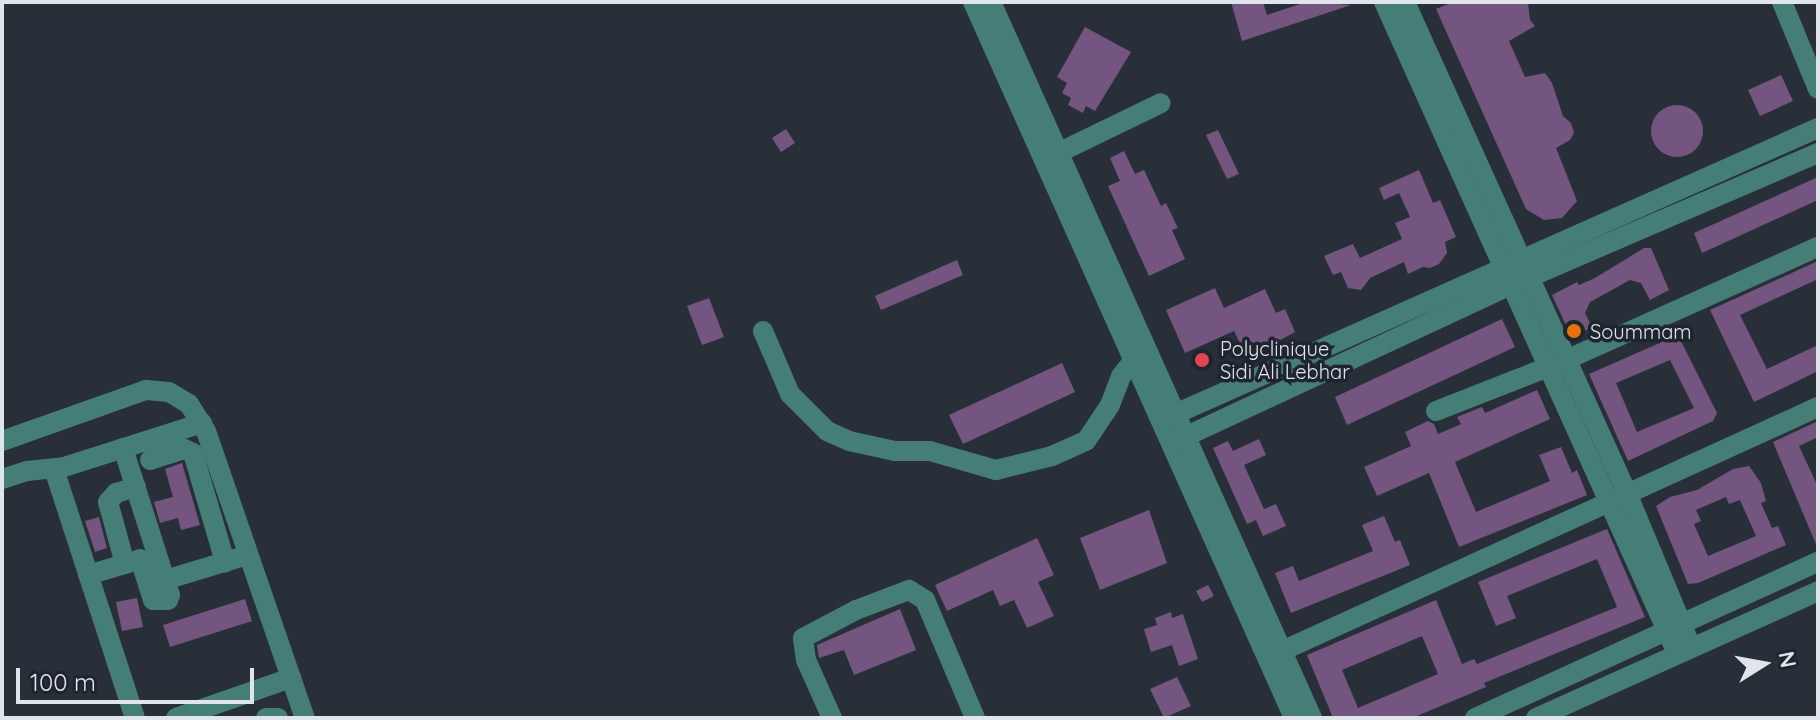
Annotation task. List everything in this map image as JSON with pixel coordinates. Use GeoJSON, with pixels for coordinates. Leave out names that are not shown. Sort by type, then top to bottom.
{"type":"FeatureCollection","features":[{"type":"Feature","properties":{"kind":"street"},"geometry":{"type":"LineString","coordinates":[[973,2],[1133,361],[1168,417]]}},
{"type":"Feature","properties":{"kind":"street"},"geometry":{"type":"LineString","coordinates":[[991,2],[1168,417],[1275,655],[1312,718]]}},
{"type":"Feature","properties":{"kind":"street"},"geometry":{"type":"LineString","coordinates":[[1384,2],[1515,273],[1684,650]]}},
{"type":"Feature","properties":{"kind":"street"},"geometry":{"type":"LineString","coordinates":[[1405,2],[1515,273]]}},
{"type":"Feature","properties":{"kind":"street"},"geometry":{"type":"LineString","coordinates":[[1782,2],[1818,89]]}},
{"type":"Feature","properties":{"kind":"street"},"geometry":{"type":"LineString","coordinates":[[1058,153],[1161,103]]}},
{"type":"Feature","properties":{"kind":"street"},"geometry":{"type":"LineString","coordinates":[[1178,439],[1818,128]]}},
{"type":"Feature","properties":{"kind":"street"},"geometry":{"type":"LineString","coordinates":[[1168,417],[1515,273],[1818,153]]}},
{"type":"Feature","properties":{"kind":"street"},"geometry":{"type":"LineString","coordinates":[[1436,411],[1557,364],[1818,247]]}},
{"type":"Feature","properties":{"kind":"street"},"geometry":{"type":"LineString","coordinates":[[763,331],[790,394],[827,431],[849,441],[895,451],[930,451],[996,470],[1052,456],[1086,441],[1110,405],[1121,376],[1133,361]]}},
{"type":"Feature","properties":{"kind":"street"},"geometry":{"type":"LineString","coordinates":[[2,441],[146,390],[157,389],[180,396],[202,423],[305,718]]}},
{"type":"Feature","properties":{"kind":"street"},"geometry":{"type":"LineString","coordinates":[[1275,655],[1818,407]]}},
{"type":"Feature","properties":{"kind":"street"},"geometry":{"type":"LineString","coordinates":[[2,479],[27,471],[54,469],[202,423]]}},
{"type":"Feature","properties":{"kind":"street"},"geometry":{"type":"LineString","coordinates":[[123,448],[143,559],[156,603],[170,598],[165,580],[249,554]]}},
{"type":"Feature","properties":{"kind":"street"},"geometry":{"type":"LineString","coordinates":[[150,460],[184,449],[193,453],[225,562]]}},
{"type":"Feature","properties":{"kind":"street"},"geometry":{"type":"LineString","coordinates":[[54,469],[135,718]]}},
{"type":"Feature","properties":{"kind":"street"},"geometry":{"type":"LineString","coordinates":[[131,488],[112,495],[108,506],[143,559]]}},
{"type":"Feature","properties":{"kind":"street"},"geometry":{"type":"LineString","coordinates":[[88,575],[143,559]]}},
{"type":"Feature","properties":{"kind":"street"},"geometry":{"type":"LineString","coordinates":[[1475,718],[1818,562]]}},
{"type":"Feature","properties":{"kind":"street"},"geometry":{"type":"LineString","coordinates":[[832,718],[806,660],[803,638],[856,610],[909,590],[925,600],[975,718]]}},
{"type":"Feature","properties":{"kind":"street"},"geometry":{"type":"LineString","coordinates":[[1536,718],[1818,591]]}},
{"type":"Feature","properties":{"kind":"street"},"geometry":{"type":"LineString","coordinates":[[1275,655],[1294,718]]}},
{"type":"Feature","properties":{"kind":"street"},"geometry":{"type":"LineString","coordinates":[[176,718],[291,678]]}},
{"type":"Feature","properties":{"kind":"street"},"geometry":{"type":"LineString","coordinates":[[266,718],[278,718]]}},
{"type":"Feature","properties":{"kind":"building"},"geometry":{"type":"Polygon","coordinates":[[[1231,2],[1263,2],[1267,15],[1306,2],[1351,5],[1242,41],[1231,2]]]}},
{"type":"Feature","properties":{"kind":"building"},"geometry":{"type":"Polygon","coordinates":[[[1453,2],[1528,2],[1530,20],[1535,26],[1509,41],[1525,77],[1545,73],[1552,83],[1563,116],[1571,123],[1574,133],[1570,140],[1556,148],[1577,201],[1562,218],[1544,220],[1526,209],[1436,9],[1453,2]]]}},
{"type":"Feature","properties":{"kind":"building"},"geometry":{"type":"Polygon","coordinates":[[[1085,27],[1131,52],[1095,111],[1086,106],[1083,113],[1068,105],[1071,98],[1062,93],[1067,83],[1057,77],[1085,27]]]}},
{"type":"Feature","properties":{"kind":"building"},"geometry":{"type":"Polygon","coordinates":[[[1781,75],[1793,101],[1760,116],[1748,90],[1781,75]]]}},
{"type":"Feature","properties":{"kind":"building"},"geometry":{"type":"Polygon","coordinates":[[[1677,105],[1696,112],[1703,131],[1696,150],[1677,157],[1658,150],[1651,131],[1658,112],[1677,105]]]}},
{"type":"Feature","properties":{"kind":"building"},"geometry":{"type":"Polygon","coordinates":[[[786,129],[795,143],[781,152],[772,138],[786,129]]]}},
{"type":"Feature","properties":{"kind":"building"},"geometry":{"type":"Polygon","coordinates":[[[1218,130],[1239,174],[1227,179],[1206,135],[1218,130]]]}},
{"type":"Feature","properties":{"kind":"building"},"geometry":{"type":"Polygon","coordinates":[[[1124,151],[1135,174],[1144,170],[1161,206],[1166,203],[1178,228],[1172,230],[1185,259],[1149,276],[1108,186],[1120,181],[1110,158],[1124,151]]]}},
{"type":"Feature","properties":{"kind":"building"},"geometry":{"type":"Polygon","coordinates":[[[1419,170],[1433,203],[1440,200],[1456,237],[1445,242],[1447,253],[1439,264],[1430,268],[1423,267],[1408,274],[1404,262],[1370,278],[1361,290],[1348,288],[1341,272],[1333,275],[1324,256],[1353,244],[1360,258],[1402,239],[1395,223],[1410,217],[1399,193],[1384,200],[1379,188],[1419,170]]]}},
{"type":"Feature","properties":{"kind":"building"},"geometry":{"type":"Polygon","coordinates":[[[1818,177],[1818,200],[1702,253],[1694,233],[1818,177]]]}},
{"type":"Feature","properties":{"kind":"building"},"geometry":{"type":"Polygon","coordinates":[[[1644,248],[1651,248],[1669,290],[1650,300],[1641,283],[1630,280],[1590,302],[1585,313],[1592,327],[1572,338],[1552,295],[1577,282],[1579,285],[1595,278],[1644,248]]]}},
{"type":"Feature","properties":{"kind":"building"},"geometry":{"type":"Polygon","coordinates":[[[957,260],[963,275],[881,310],[875,296],[957,260]]]}},
{"type":"Feature","properties":{"kind":"building"},"geometry":{"type":"Polygon","coordinates":[[[1818,261],[1818,279],[1740,315],[1767,369],[1818,345],[1818,371],[1754,402],[1710,310],[1818,261]]]}},
{"type":"Feature","properties":{"kind":"building"},"geometry":{"type":"Polygon","coordinates":[[[1215,288],[1224,308],[1265,289],[1276,313],[1285,309],[1295,332],[1247,358],[1234,331],[1185,353],[1166,310],[1215,288]]]}},
{"type":"Feature","properties":{"kind":"building"},"geometry":{"type":"Polygon","coordinates":[[[709,298],[724,337],[702,345],[687,306],[709,298]]]}},
{"type":"Feature","properties":{"kind":"building"},"geometry":{"type":"Polygon","coordinates":[[[1502,319],[1515,347],[1347,425],[1335,397],[1502,319]]]}},
{"type":"Feature","properties":{"kind":"building"},"geometry":{"type":"Polygon","coordinates":[[[1678,335],[1717,413],[1713,421],[1628,461],[1589,374],[1678,335]],[[1670,360],[1616,383],[1637,432],[1694,408],[1670,360]]]}},
{"type":"Feature","properties":{"kind":"building"},"geometry":{"type":"Polygon","coordinates":[[[1062,363],[1075,392],[963,444],[949,415],[1062,363]]]}},
{"type":"Feature","properties":{"kind":"building"},"geometry":{"type":"Polygon","coordinates":[[[1537,390],[1550,419],[1455,462],[1476,512],[1550,481],[1539,455],[1561,447],[1572,473],[1577,470],[1587,495],[1459,547],[1429,473],[1377,496],[1364,467],[1411,446],[1405,432],[1428,421],[1434,424],[1438,434],[1461,424],[1457,417],[1482,407],[1485,413],[1537,390]]]}},
{"type":"Feature","properties":{"kind":"building"},"geometry":{"type":"Polygon","coordinates":[[[1818,421],[1818,437],[1799,446],[1818,487],[1818,549],[1773,442],[1818,421]]]}},
{"type":"Feature","properties":{"kind":"building"},"geometry":{"type":"Polygon","coordinates":[[[1259,439],[1266,455],[1244,465],[1264,509],[1276,504],[1286,526],[1263,536],[1256,520],[1247,524],[1213,448],[1228,441],[1233,451],[1259,439]]]}},
{"type":"Feature","properties":{"kind":"building"},"geometry":{"type":"Polygon","coordinates":[[[182,463],[200,525],[181,530],[178,518],[160,523],[154,502],[173,497],[165,469],[182,463]]]}},
{"type":"Feature","properties":{"kind":"building"},"geometry":{"type":"Polygon","coordinates":[[[1749,466],[1761,483],[1766,501],[1761,503],[1772,528],[1778,526],[1786,545],[1698,583],[1688,584],[1656,506],[1670,497],[1697,490],[1733,469],[1749,466]],[[1726,497],[1696,510],[1701,521],[1694,524],[1708,556],[1756,536],[1740,500],[1729,504],[1726,497]]]}},
{"type":"Feature","properties":{"kind":"building"},"geometry":{"type":"Polygon","coordinates":[[[1149,510],[1167,563],[1100,590],[1080,538],[1149,510]]]}},
{"type":"Feature","properties":{"kind":"building"},"geometry":{"type":"Polygon","coordinates":[[[1384,516],[1395,542],[1400,540],[1410,565],[1291,613],[1275,573],[1293,566],[1299,581],[1373,551],[1362,525],[1384,516]]]}},
{"type":"Feature","properties":{"kind":"building"},"geometry":{"type":"Polygon","coordinates":[[[99,517],[107,548],[95,552],[85,521],[99,517]]]}},
{"type":"Feature","properties":{"kind":"building"},"geometry":{"type":"Polygon","coordinates":[[[1607,529],[1645,617],[1484,683],[1486,687],[1412,718],[1333,718],[1307,655],[1436,600],[1462,664],[1474,659],[1477,664],[1617,607],[1597,559],[1507,596],[1516,618],[1496,626],[1478,582],[1607,529]],[[1422,636],[1342,670],[1358,708],[1438,674],[1422,636]]]}},
{"type":"Feature","properties":{"kind":"building"},"geometry":{"type":"Polygon","coordinates":[[[1037,538],[1054,575],[1038,582],[1054,616],[1027,628],[1014,600],[1000,606],[993,590],[947,611],[935,585],[1037,538]]]}},
{"type":"Feature","properties":{"kind":"building"},"geometry":{"type":"Polygon","coordinates":[[[1208,585],[1214,596],[1202,602],[1196,591],[1208,585]]]}},
{"type":"Feature","properties":{"kind":"building"},"geometry":{"type":"Polygon","coordinates":[[[137,598],[143,627],[122,631],[116,602],[137,598]]]}},
{"type":"Feature","properties":{"kind":"building"},"geometry":{"type":"Polygon","coordinates":[[[245,599],[252,621],[170,647],[163,625],[245,599]]]}},
{"type":"Feature","properties":{"kind":"building"},"geometry":{"type":"Polygon","coordinates":[[[900,609],[916,650],[854,675],[844,650],[819,658],[817,645],[900,609]]]}},
{"type":"Feature","properties":{"kind":"building"},"geometry":{"type":"Polygon","coordinates":[[[1171,612],[1172,618],[1183,614],[1198,659],[1179,666],[1172,645],[1151,652],[1144,629],[1157,625],[1155,618],[1171,612]]]}},
{"type":"Feature","properties":{"kind":"building"},"geometry":{"type":"Polygon","coordinates":[[[1177,677],[1191,706],[1164,718],[1150,689],[1177,677]]]}},
{"type":"Feature","properties":{"kind":"place","name":"Soummam"},"geometry":{"type":"Point","coordinates":[1574,331]}},
{"type":"Feature","properties":{"kind":"place","name":"Polyclinique Sidi Ali Lebhar"},"geometry":{"type":"Point","coordinates":[1202,360]}}]}
